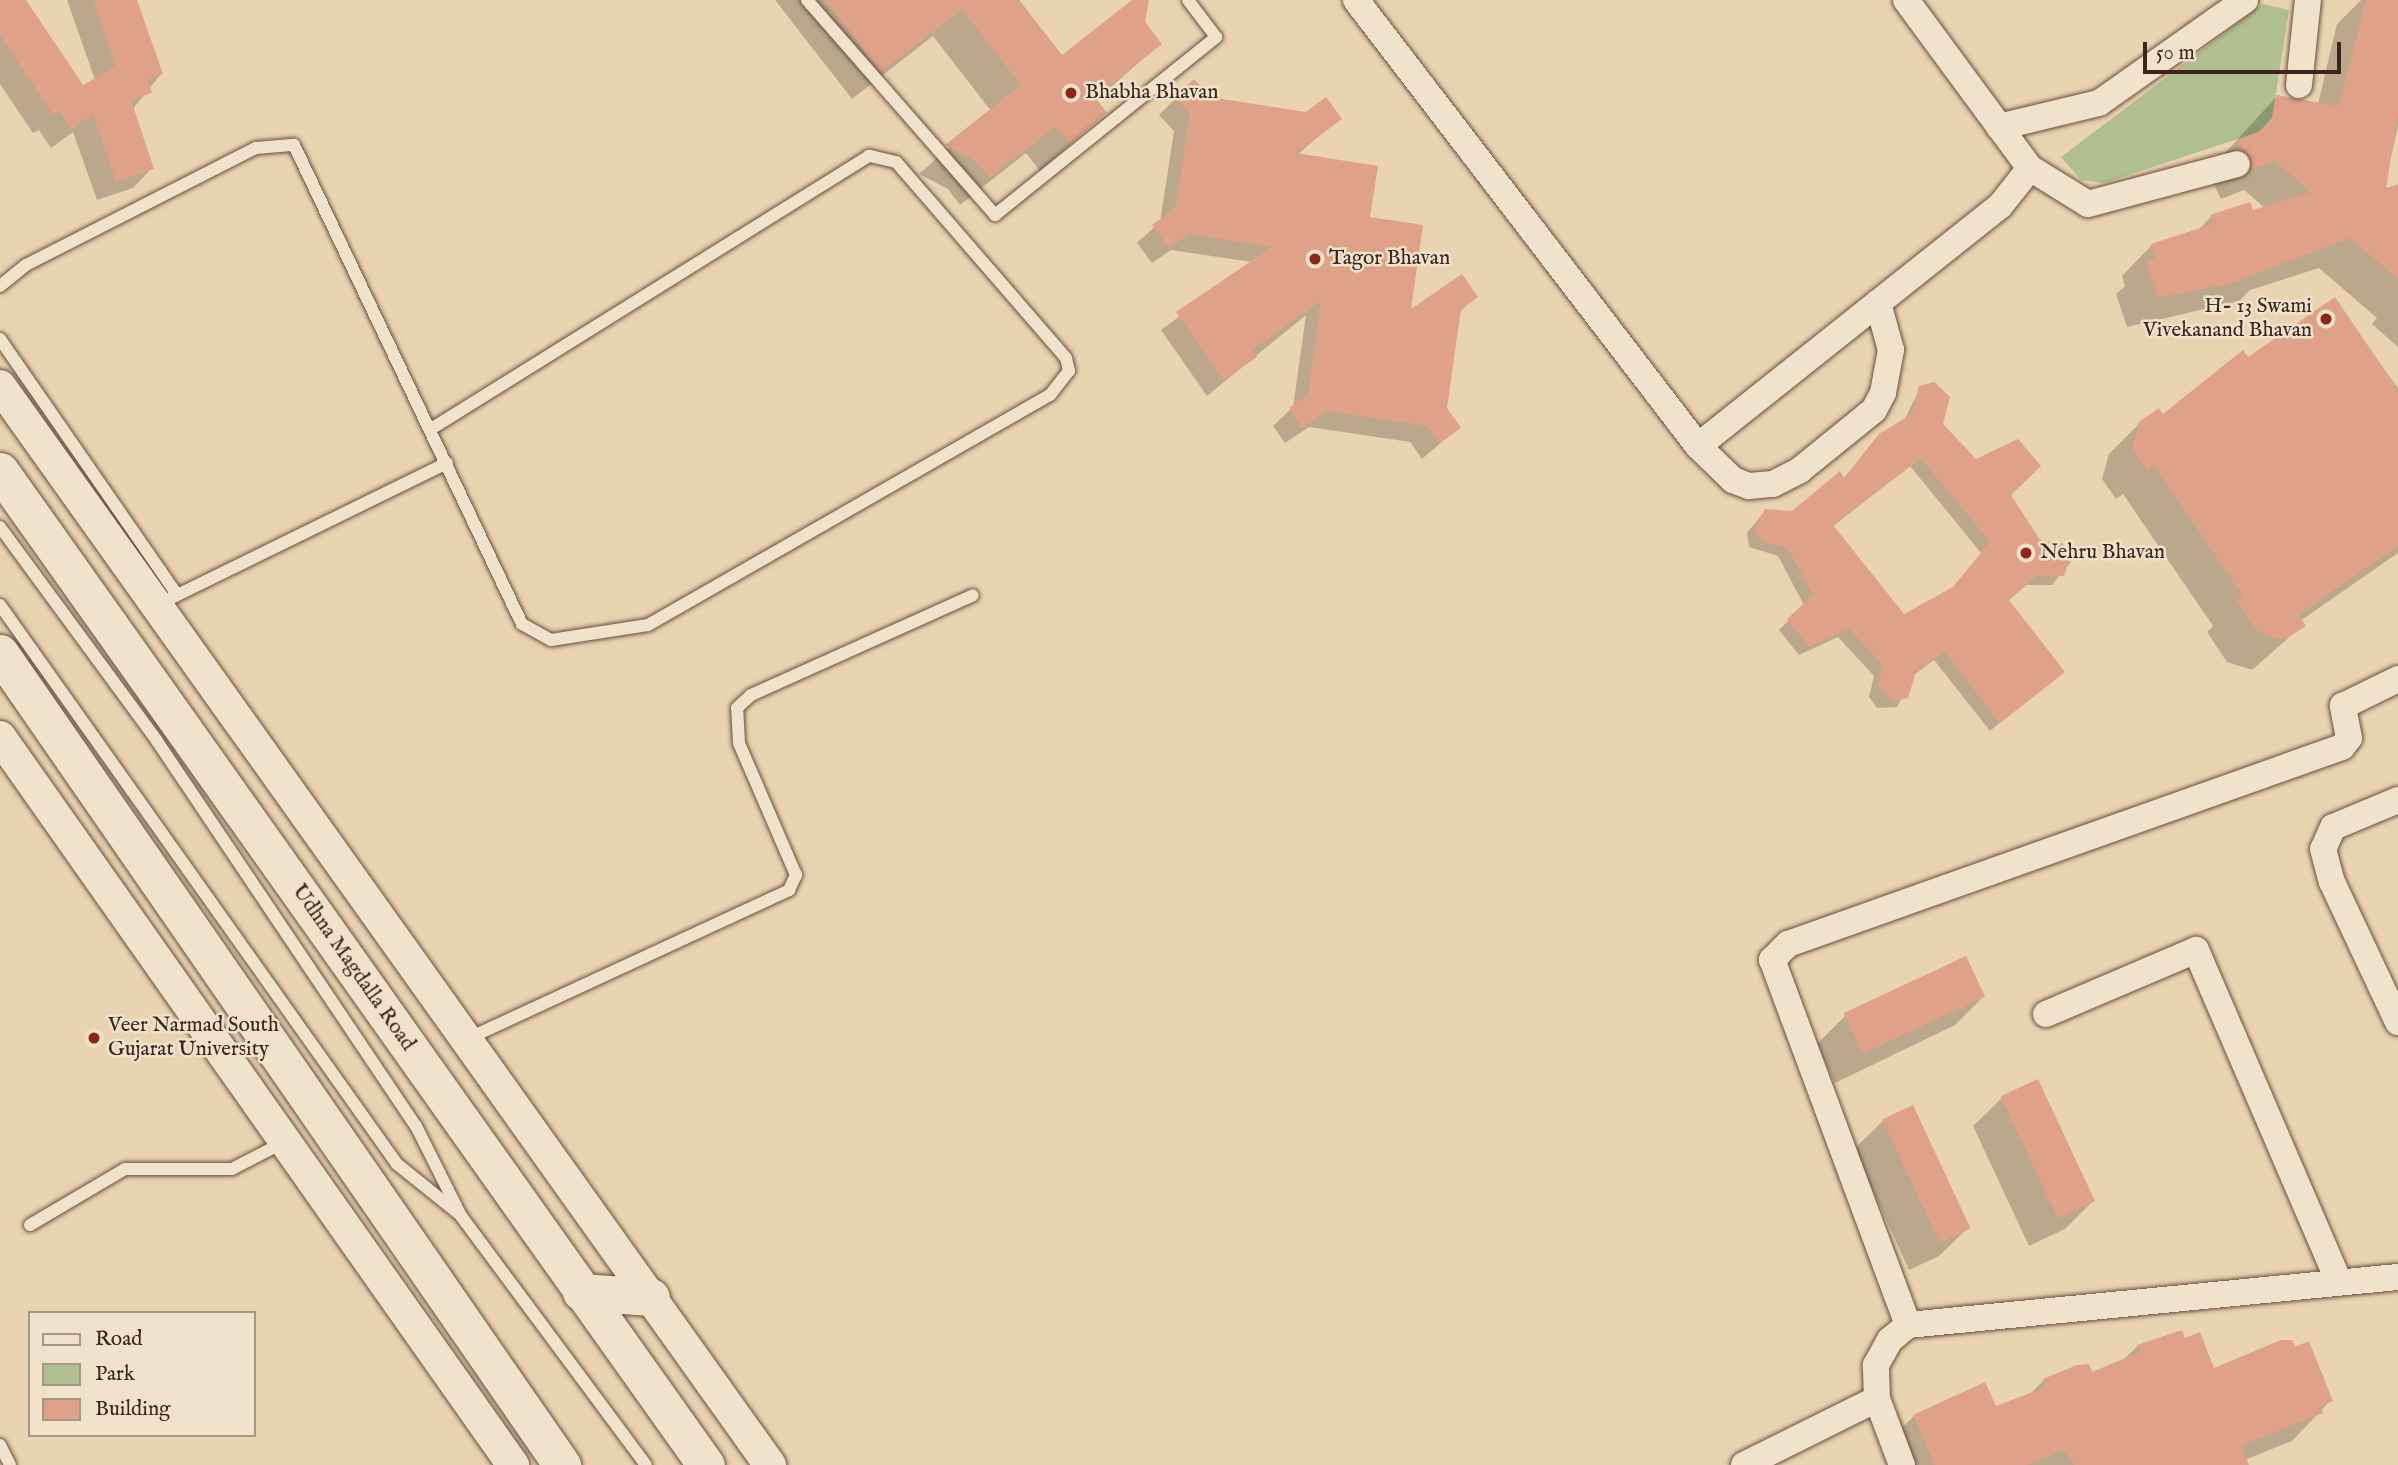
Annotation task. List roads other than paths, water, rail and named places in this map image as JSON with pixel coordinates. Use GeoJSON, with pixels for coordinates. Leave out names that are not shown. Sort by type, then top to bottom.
{"type":"FeatureCollection","features":[{"type":"Feature","properties":{"kind":"main road","name":"Udhna Magdalla Road"},"geometry":{"type":"LineString","coordinates":[[0,471],[706,1465]]}},
{"type":"Feature","properties":{"kind":"main road"},"geometry":{"type":"LineString","coordinates":[[0,653],[562,1465]]}},
{"type":"Feature","properties":{"kind":"main road"},"geometry":{"type":"LineString","coordinates":[[581,1292],[651,1297]]}},
{"type":"Feature","properties":{"kind":"street"},"geometry":{"type":"LineString","coordinates":[[1356,0],[1698,446],[1733,480],[1749,486],[1773,484],[1800,470],[1874,410],[1883,393],[1891,350],[1878,303]]}},
{"type":"Feature","properties":{"kind":"street"},"geometry":{"type":"LineString","coordinates":[[1906,0],[2030,168],[2088,204],[2237,164]]}},
{"type":"Feature","properties":{"kind":"street"},"geometry":{"type":"LineString","coordinates":[[1999,127],[2099,103],[2245,0]]}},
{"type":"Feature","properties":{"kind":"street"},"geometry":{"type":"LineString","coordinates":[[2300,85],[2308,0]]}},
{"type":"Feature","properties":{"kind":"street"},"geometry":{"type":"LineString","coordinates":[[1698,446],[2000,206],[2030,168]]}},
{"type":"Feature","properties":{"kind":"street"},"geometry":{"type":"LineString","coordinates":[[0,386],[167,600],[467,1039],[770,1465]]}},
{"type":"Feature","properties":{"kind":"street"},"geometry":{"type":"LineString","coordinates":[[1908,1325],[1772,960],[1788,944],[2342,747],[2349,738],[2343,706],[2398,679]]}},
{"type":"Feature","properties":{"kind":"street"},"geometry":{"type":"LineString","coordinates":[[0,737],[513,1465]]}},
{"type":"Feature","properties":{"kind":"street"},"geometry":{"type":"LineString","coordinates":[[2398,800],[2333,827],[2323,849],[2332,883],[2398,1022]]}},
{"type":"Feature","properties":{"kind":"street"},"geometry":{"type":"LineString","coordinates":[[2046,1014],[2196,950],[2338,1279]]}},
{"type":"Feature","properties":{"kind":"street"},"geometry":{"type":"LineString","coordinates":[[1902,1465],[1877,1399],[1877,1365],[1889,1340],[1908,1325],[2338,1279],[2398,1277]]}},
{"type":"Feature","properties":{"kind":"street"},"geometry":{"type":"LineString","coordinates":[[1744,1465],[1877,1399]]}},
{"type":"Feature","properties":{"kind":"lane"},"geometry":{"type":"LineString","coordinates":[[807,0],[995,215],[1216,37],[1188,0]]}},
{"type":"Feature","properties":{"kind":"lane"},"geometry":{"type":"LineString","coordinates":[[0,286],[26,265],[256,148],[294,145],[522,624],[534,636],[551,640],[629,631],[668,614],[1051,395],[1069,371],[1066,358],[896,162],[869,156],[431,429]]}},
{"type":"Feature","properties":{"kind":"lane"},"geometry":{"type":"LineString","coordinates":[[0,339],[167,600],[447,463]]}},
{"type":"Feature","properties":{"kind":"lane"},"geometry":{"type":"LineString","coordinates":[[0,527],[157,741],[409,1114],[461,1216],[646,1465]]}},
{"type":"Feature","properties":{"kind":"lane"},"geometry":{"type":"LineString","coordinates":[[467,1039],[789,890],[796,875],[739,743],[737,708],[751,695],[973,596]]}},
{"type":"Feature","properties":{"kind":"lane"},"geometry":{"type":"LineString","coordinates":[[0,605],[397,1164],[461,1216]]}},
{"type":"Feature","properties":{"kind":"lane"},"geometry":{"type":"LineString","coordinates":[[30,1225],[125,1170],[232,1169],[285,1141]]}},
{"type":"Feature","properties":{"kind":"lane"},"geometry":{"type":"LineString","coordinates":[[0,1444],[10,1465]]}},
{"type":"Feature","properties":{"kind":"place","name":"Bhabha Bhavan"},"geometry":{"type":"Point","coordinates":[1071,93]}},
{"type":"Feature","properties":{"kind":"place","name":"Tagor Bhavan"},"geometry":{"type":"Point","coordinates":[1315,259]}},
{"type":"Feature","properties":{"kind":"place","name":"H- 13 Swami Vivekanand Bhavan"},"geometry":{"type":"Point","coordinates":[2326,319]}},
{"type":"Feature","properties":{"kind":"place","name":"Nehru Bhavan"},"geometry":{"type":"Point","coordinates":[2026,553]}},
{"type":"Feature","properties":{"kind":"place","name":"Veer Narmad South Gujarat University"},"geometry":{"type":"Point","coordinates":[94,1038]}}]}
